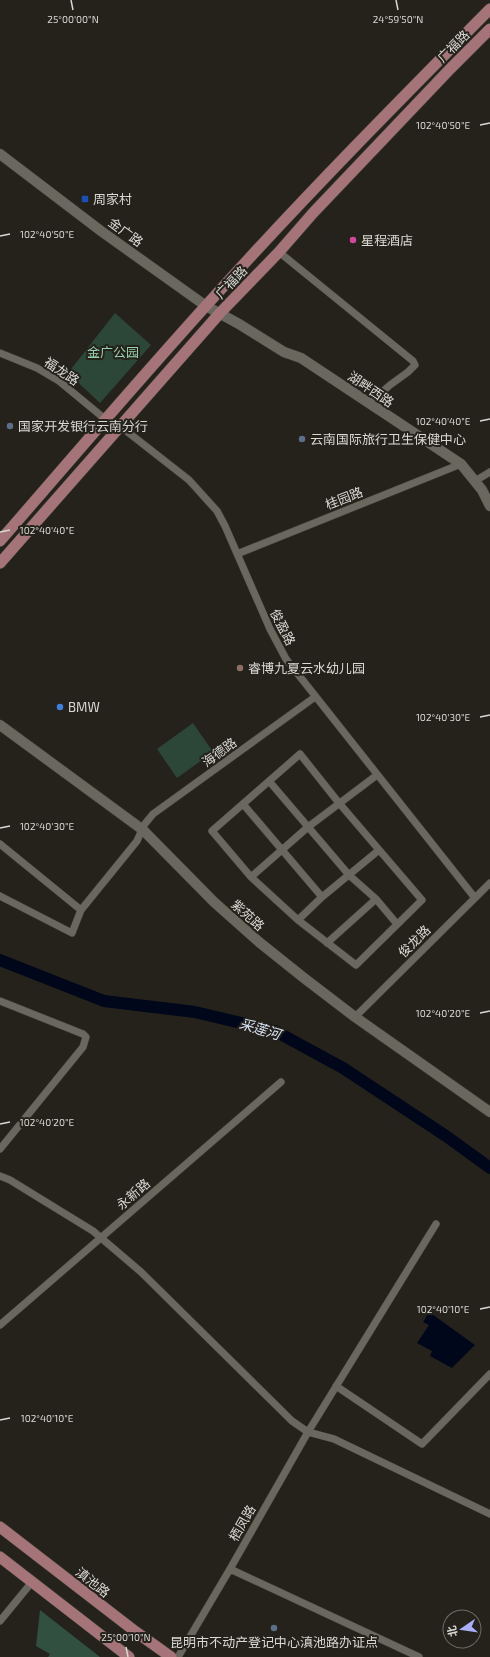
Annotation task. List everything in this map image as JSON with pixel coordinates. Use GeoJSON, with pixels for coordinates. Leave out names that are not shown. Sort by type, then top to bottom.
{"type":"FeatureCollection","features":[{"type":"Feature","properties":{"kind":"main road","name":"广福路"},"geometry":{"type":"LineString","coordinates":[[0,541],[105,419],[206,306],[358,144],[490,9]]}},
{"type":"Feature","properties":{"kind":"main road","name":"广福路"},"geometry":{"type":"LineString","coordinates":[[0,563],[220,313],[279,252],[313,213],[490,29]]}},
{"type":"Feature","properties":{"kind":"main road","name":"滇池路"},"geometry":{"type":"LineString","coordinates":[[0,1527],[136,1632],[171,1657]]}},
{"type":"Feature","properties":{"kind":"main road"},"geometry":{"type":"LineString","coordinates":[[0,1557],[129,1657]]}},
{"type":"Feature","properties":{"kind":"street","name":"金广路"},"geometry":{"type":"LineString","coordinates":[[0,154],[101,231],[206,306],[220,313]]}},
{"type":"Feature","properties":{"kind":"street"},"geometry":{"type":"LineString","coordinates":[[279,252],[413,361],[415,365],[408,372],[390,385],[369,404]]}},
{"type":"Feature","properties":{"kind":"street","name":"湖畔西路"},"geometry":{"type":"LineString","coordinates":[[220,313],[284,352],[301,358],[461,464],[475,481],[490,506]]}},
{"type":"Feature","properties":{"kind":"street","name":"福龙路"},"geometry":{"type":"LineString","coordinates":[[0,353],[37,368],[59,381],[105,419]]}},
{"type":"Feature","properties":{"kind":"street","name":"俊盈路"},"geometry":{"type":"LineString","coordinates":[[120,426],[172,465],[201,491],[217,511],[278,645],[290,664],[476,898]]}},
{"type":"Feature","properties":{"kind":"street","name":"桂园路"},"geometry":{"type":"LineString","coordinates":[[237,554],[461,464]]}},
{"type":"Feature","properties":{"kind":"street"},"geometry":{"type":"LineString","coordinates":[[475,481],[490,472]]}},
{"type":"Feature","properties":{"kind":"street","name":"海德路"},"geometry":{"type":"LineString","coordinates":[[0,896],[72,933],[81,910],[137,841],[144,825],[153,814],[315,697]]}},
{"type":"Feature","properties":{"kind":"street","name":"紫苑路"},"geometry":{"type":"LineString","coordinates":[[0,725],[142,830],[214,902],[259,942],[355,1017],[490,1112]]}},
{"type":"Feature","properties":{"kind":"street"},"geometry":{"type":"LineString","coordinates":[[300,754],[339,803],[422,900],[356,966],[298,920],[251,877],[212,831],[300,754]]}},
{"type":"Feature","properties":{"kind":"street"},"geometry":{"type":"LineString","coordinates":[[251,877],[308,827],[377,775]]}},
{"type":"Feature","properties":{"kind":"street"},"geometry":{"type":"LineString","coordinates":[[269,781],[349,875],[376,899],[397,924]]}},
{"type":"Feature","properties":{"kind":"street"},"geometry":{"type":"LineString","coordinates":[[243,804],[322,897]]}},
{"type":"Feature","properties":{"kind":"street"},"geometry":{"type":"LineString","coordinates":[[0,844],[81,910]]}},
{"type":"Feature","properties":{"kind":"street"},"geometry":{"type":"LineString","coordinates":[[298,920],[322,897],[379,850]]}},
{"type":"Feature","properties":{"kind":"street","name":"俊龙路"},"geometry":{"type":"LineString","coordinates":[[355,1017],[490,883]]}},
{"type":"Feature","properties":{"kind":"street"},"geometry":{"type":"LineString","coordinates":[[327,943],[376,899]]}},
{"type":"Feature","properties":{"kind":"street"},"geometry":{"type":"LineString","coordinates":[[0,1001],[59,1023],[83,1034],[86,1037],[83,1047],[0,1149]]}},
{"type":"Feature","properties":{"kind":"street","name":"永新路"},"geometry":{"type":"LineString","coordinates":[[0,1325],[281,1082]]}},
{"type":"Feature","properties":{"kind":"street"},"geometry":{"type":"LineString","coordinates":[[0,1176],[10,1180],[102,1238],[141,1272],[292,1421],[308,1432],[334,1439],[490,1514]]}},
{"type":"Feature","properties":{"kind":"street","name":"栖凤路"},"geometry":{"type":"LineString","coordinates":[[178,1657],[308,1432],[436,1224]]}},
{"type":"Feature","properties":{"kind":"street"},"geometry":{"type":"LineString","coordinates":[[336,1386],[422,1444],[490,1374]]}},
{"type":"Feature","properties":{"kind":"street"},"geometry":{"type":"LineString","coordinates":[[230,1569],[419,1657]]}},
{"type":"Feature","properties":{"kind":"street"},"geometry":{"type":"LineString","coordinates":[[0,1621],[32,1582]]}},
{"type":"Feature","properties":{"kind":"green space","name":"金广公园"},"geometry":{"type":"Polygon","coordinates":[[[115,313],[151,345],[100,403],[68,373],[115,313]]]}},
{"type":"Feature","properties":{"kind":"green space"},"geometry":{"type":"Polygon","coordinates":[[[193,723],[213,752],[177,778],[157,749],[193,723]]]}},
{"type":"Feature","properties":{"kind":"green space"},"geometry":{"type":"Polygon","coordinates":[[[40,1610],[100,1657],[48,1657],[50,1654],[36,1646],[40,1610]]]}},
{"type":"Feature","properties":{"kind":"water"},"geometry":{"type":"Polygon","coordinates":[[[429,1312],[475,1345],[452,1368],[430,1356],[432,1351],[417,1343],[429,1325],[423,1322],[429,1312]]]}},
{"type":"Feature","properties":{"kind":"waterway","name":"采莲河"},"geometry":{"type":"LineString","coordinates":[[0,960],[104,1001],[195,1012],[275,1031],[343,1068],[446,1136],[490,1168]]}},
{"type":"Feature","properties":{"kind":"place","name":"周家村"},"geometry":{"type":"Point","coordinates":[85,199]}},
{"type":"Feature","properties":{"kind":"place","name":"星程酒店"},"geometry":{"type":"Point","coordinates":[353,240]}},
{"type":"Feature","properties":{"kind":"place","name":"国家开发银行云南分行"},"geometry":{"type":"Point","coordinates":[10,426]}},
{"type":"Feature","properties":{"kind":"place","name":"云南国际旅行卫生保健中心"},"geometry":{"type":"Point","coordinates":[302,439]}},
{"type":"Feature","properties":{"kind":"place","name":"睿博九夏云水幼儿园"},"geometry":{"type":"Point","coordinates":[240,668]}},
{"type":"Feature","properties":{"kind":"place","name":"BMW"},"geometry":{"type":"Point","coordinates":[60,707]}},
{"type":"Feature","properties":{"kind":"place","name":"昆明市不动产登记中心滇池路办证点"},"geometry":{"type":"Point","coordinates":[274,1628]}}]}
